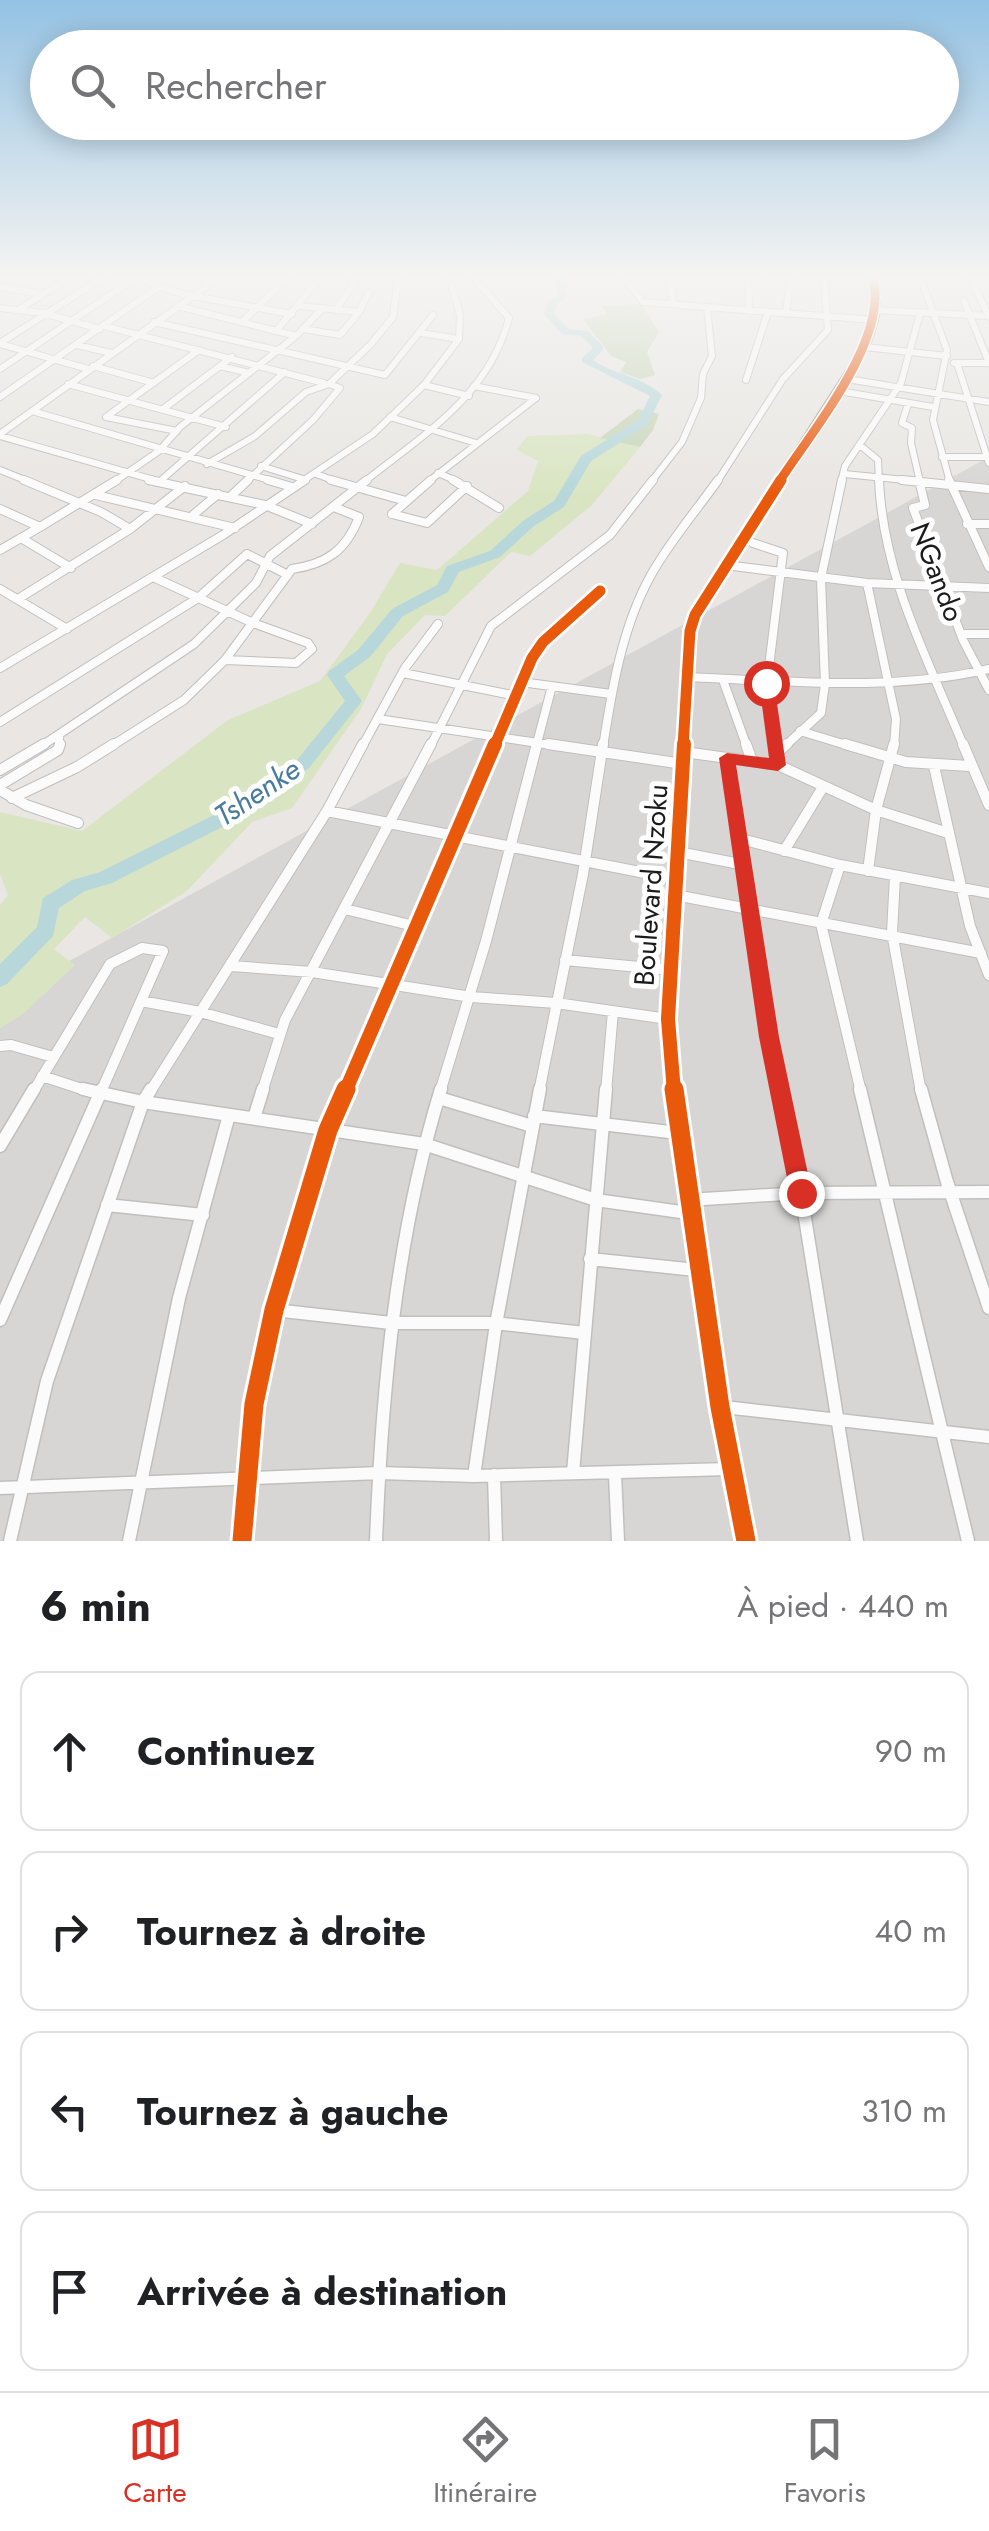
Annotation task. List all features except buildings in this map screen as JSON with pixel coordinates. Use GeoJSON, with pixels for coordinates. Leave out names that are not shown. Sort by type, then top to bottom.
{"type":"FeatureCollection","features":[{"type":"Feature","properties":{"kind":"street"},"geometry":{"type":"LineString","coordinates":[[18,351],[154,383]]}},
{"type":"Feature","properties":{"kind":"street"},"geometry":{"type":"LineString","coordinates":[[0,369],[26,351]]}},
{"type":"Feature","properties":{"kind":"street"},"geometry":{"type":"LineString","coordinates":[[0,397],[70,351]]}},
{"type":"Feature","properties":{"kind":"street"},"geometry":{"type":"LineString","coordinates":[[102,351],[110,353]]}},
{"type":"Feature","properties":{"kind":"street"},"geometry":{"type":"LineString","coordinates":[[0,435],[113,351]]}},
{"type":"Feature","properties":{"kind":"street"},"geometry":{"type":"LineString","coordinates":[[177,431],[106,418],[198,351]]}},
{"type":"Feature","properties":{"kind":"street"},"geometry":{"type":"LineString","coordinates":[[203,351],[340,388],[313,420],[230,496]]}},
{"type":"Feature","properties":{"kind":"street"},"geometry":{"type":"LineString","coordinates":[[0,550],[83,504],[159,451],[192,418],[276,351],[387,375],[406,351]]}},
{"type":"Feature","properties":{"kind":"street"},"geometry":{"type":"LineString","coordinates":[[208,464],[239,448],[306,392],[326,384],[363,351]]}},
{"type":"Feature","properties":{"kind":"street"},"geometry":{"type":"LineString","coordinates":[[0,668],[235,528],[316,474],[390,418],[424,385],[450,351]]}},
{"type":"Feature","properties":{"kind":"street"},"geometry":{"type":"LineString","coordinates":[[0,770],[159,669],[229,612],[268,564],[270,556],[469,396],[498,351]]}},
{"type":"Feature","properties":{"kind":"street"},"geometry":{"type":"LineString","coordinates":[[254,1118],[280,1034],[490,627],[610,534],[682,442],[703,394],[703,374],[711,351]]}},
{"type":"Feature","properties":{"kind":"street"},"geometry":{"type":"LineString","coordinates":[[746,380],[755,351]]}},
{"type":"Feature","properties":{"kind":"street"},"geometry":{"type":"LineString","coordinates":[[474,1476],[494,1323],[585,863],[611,694],[632,615],[663,552],[722,474],[804,351]]}},
{"type":"Feature","properties":{"kind":"street","name":"Boulevard Nzoku"},"geometry":{"type":"LineString","coordinates":[[746,1541],[689,1207],[668,1018],[692,623],[821,411],[843,385],[863,351]]}},
{"type":"Feature","properties":{"kind":"street"},"geometry":{"type":"LineString","coordinates":[[899,351],[957,363],[989,363]]}},
{"type":"Feature","properties":{"kind":"street"},"geometry":{"type":"LineString","coordinates":[[945,351],[947,359],[940,395],[933,407],[934,430],[967,524],[989,568]]}},
{"type":"Feature","properties":{"kind":"street"},"geometry":{"type":"LineString","coordinates":[[779,751],[821,713],[825,684],[821,578],[844,474],[898,390],[908,352]]}},
{"type":"Feature","properties":{"kind":"street"},"geometry":{"type":"LineString","coordinates":[[152,426],[146,417],[232,357]]}},
{"type":"Feature","properties":{"kind":"street"},"geometry":{"type":"LineString","coordinates":[[942,457],[988,459],[957,363]]}},
{"type":"Feature","properties":{"kind":"street"},"geometry":{"type":"LineString","coordinates":[[220,366],[249,373]]}},
{"type":"Feature","properties":{"kind":"street"},"geometry":{"type":"LineString","coordinates":[[159,482],[284,372]]}},
{"type":"Feature","properties":{"kind":"street"},"geometry":{"type":"LineString","coordinates":[[68,384],[226,426]]}},
{"type":"Feature","properties":{"kind":"street"},"geometry":{"type":"LineString","coordinates":[[424,385],[469,396]]}},
{"type":"Feature","properties":{"kind":"street"},"geometry":{"type":"LineString","coordinates":[[843,385],[989,402]]}},
{"type":"Feature","properties":{"kind":"street"},"geometry":{"type":"LineString","coordinates":[[843,385],[890,400],[933,407]]}},
{"type":"Feature","properties":{"kind":"street"},"geometry":{"type":"LineString","coordinates":[[467,486],[426,524],[392,514],[438,473],[536,398],[474,386]]}},
{"type":"Feature","properties":{"kind":"street"},"geometry":{"type":"LineString","coordinates":[[908,404],[902,424],[912,428],[924,506],[913,508]]}},
{"type":"Feature","properties":{"kind":"street"},"geometry":{"type":"LineString","coordinates":[[32,412],[292,487]]}},
{"type":"Feature","properties":{"kind":"street"},"geometry":{"type":"LineString","coordinates":[[0,418],[14,424]]}},
{"type":"Feature","properties":{"kind":"street"},"geometry":{"type":"LineString","coordinates":[[390,418],[476,443]]}},
{"type":"Feature","properties":{"kind":"street"},"geometry":{"type":"LineString","coordinates":[[0,435],[126,474],[265,505],[312,524]]}},
{"type":"Feature","properties":{"kind":"street"},"geometry":{"type":"LineString","coordinates":[[861,446],[877,458],[888,556],[896,583],[989,806]]}},
{"type":"Feature","properties":{"kind":"street"},"geometry":{"type":"LineString","coordinates":[[261,466],[306,480]]}},
{"type":"Feature","properties":{"kind":"street"},"geometry":{"type":"LineString","coordinates":[[0,470],[83,504],[130,529]]}},
{"type":"Feature","properties":{"kind":"street"},"geometry":{"type":"LineString","coordinates":[[438,473],[467,486],[499,508]]}},
{"type":"Feature","properties":{"kind":"street"},"geometry":{"type":"LineString","coordinates":[[316,474],[355,489],[406,501]]}},
{"type":"Feature","properties":{"kind":"street"},"geometry":{"type":"LineString","coordinates":[[844,474],[989,488]]}},
{"type":"Feature","properties":{"kind":"street"},"geometry":{"type":"LineString","coordinates":[[0,604],[71,568],[161,508],[185,486]]}},
{"type":"Feature","properties":{"kind":"street"},"geometry":{"type":"LineString","coordinates":[[192,515],[218,494]]}},
{"type":"Feature","properties":{"kind":"street"},"geometry":{"type":"LineString","coordinates":[[96,495],[235,528]]}},
{"type":"Feature","properties":{"kind":"street"},"geometry":{"type":"LineString","coordinates":[[12,798],[58,778],[184,700],[225,660],[236,640],[292,570],[323,564],[354,530],[359,517],[334,507]]}},
{"type":"Feature","properties":{"kind":"street","name":"NGando"},"geometry":{"type":"LineString","coordinates":[[913,508],[960,634],[989,690]]}},
{"type":"Feature","properties":{"kind":"street"},"geometry":{"type":"LineString","coordinates":[[0,509],[40,528]]}},
{"type":"Feature","properties":{"kind":"street"},"geometry":{"type":"LineString","coordinates":[[967,524],[989,524]]}},
{"type":"Feature","properties":{"kind":"street"},"geometry":{"type":"LineString","coordinates":[[22,538],[71,568]]}},
{"type":"Feature","properties":{"kind":"street"},"geometry":{"type":"LineString","coordinates":[[752,543],[783,550],[766,683],[779,751],[778,765]]}},
{"type":"Feature","properties":{"kind":"street"},"geometry":{"type":"LineString","coordinates":[[0,722],[198,598],[247,554],[288,575]]}},
{"type":"Feature","properties":{"kind":"street"},"geometry":{"type":"LineString","coordinates":[[726,565],[821,578],[989,588]]}},
{"type":"Feature","properties":{"kind":"street"},"geometry":{"type":"LineString","coordinates":[[153,577],[253,623],[308,643],[312,649],[296,663],[225,660]]}},
{"type":"Feature","properties":{"kind":"street"},"geometry":{"type":"LineString","coordinates":[[867,582],[896,719],[893,759],[876,810],[868,870]]}},
{"type":"Feature","properties":{"kind":"street"},"geometry":{"type":"LineString","coordinates":[[0,589],[67,629]]}},
{"type":"Feature","properties":{"kind":"street"},"geometry":{"type":"LineString","coordinates":[[242,1541],[254,1404],[274,1310],[328,1130],[521,682],[542,642],[600,591]]}},
{"type":"Feature","properties":{"kind":"street"},"geometry":{"type":"LineString","coordinates":[[10,1541],[37,1413],[143,1102],[327,811],[402,673],[438,624]]}},
{"type":"Feature","properties":{"kind":"street"},"geometry":{"type":"LineString","coordinates":[[960,634],[989,634]]}},
{"type":"Feature","properties":{"kind":"street"},"geometry":{"type":"LineString","coordinates":[[687,678],[888,684],[936,681],[989,669]]}},
{"type":"Feature","properties":{"kind":"street"},"geometry":{"type":"LineString","coordinates":[[402,673],[517,696]]}},
{"type":"Feature","properties":{"kind":"street"},"geometry":{"type":"LineString","coordinates":[[723,680],[752,760]]}},
{"type":"Feature","properties":{"kind":"street"},"geometry":{"type":"LineString","coordinates":[[521,682],[611,694]]}},
{"type":"Feature","properties":{"kind":"street"},"geometry":{"type":"LineString","coordinates":[[376,1541],[392,1323],[424,1144],[471,996],[552,686]]}},
{"type":"Feature","properties":{"kind":"street"},"geometry":{"type":"LineString","coordinates":[[378,719],[602,753],[727,758],[778,765],[876,810],[948,833]]}},
{"type":"Feature","properties":{"kind":"street"},"geometry":{"type":"LineString","coordinates":[[800,731],[893,759],[989,774]]}},
{"type":"Feature","properties":{"kind":"street"},"geometry":{"type":"LineString","coordinates":[[58,736],[61,746],[0,788],[12,798],[78,824]]}},
{"type":"Feature","properties":{"kind":"street"},"geometry":{"type":"LineString","coordinates":[[45,758],[58,778]]}},
{"type":"Feature","properties":{"kind":"street"},"geometry":{"type":"LineString","coordinates":[[727,758],[769,1037],[801,1193],[858,1541]]}},
{"type":"Feature","properties":{"kind":"street"},"geometry":{"type":"LineString","coordinates":[[934,766],[962,888],[989,975]]}},
{"type":"Feature","properties":{"kind":"street"},"geometry":{"type":"LineString","coordinates":[[784,852],[823,787]]}},
{"type":"Feature","properties":{"kind":"street"},"geometry":{"type":"LineString","coordinates":[[327,811],[585,863],[752,909],[981,953]]}},
{"type":"Feature","properties":{"kind":"street"},"geometry":{"type":"LineString","coordinates":[[740,839],[840,865],[989,893]]}},
{"type":"Feature","properties":{"kind":"street"},"geometry":{"type":"LineString","coordinates":[[678,852],[745,866]]}},
{"type":"Feature","properties":{"kind":"street"},"geometry":{"type":"LineString","coordinates":[[840,865],[830,886],[822,924],[968,1541]]}},
{"type":"Feature","properties":{"kind":"street"},"geometry":{"type":"LineString","coordinates":[[895,876],[890,895],[893,938],[910,1057],[948,1194],[989,1308]]}},
{"type":"Feature","properties":{"kind":"street"},"geometry":{"type":"LineString","coordinates":[[345,909],[418,927]]}},
{"type":"Feature","properties":{"kind":"street"},"geometry":{"type":"LineString","coordinates":[[0,1146],[110,964],[142,948],[163,951],[0,1320]]}},
{"type":"Feature","properties":{"kind":"street"},"geometry":{"type":"LineString","coordinates":[[566,960],[671,970]]}},
{"type":"Feature","properties":{"kind":"street"},"geometry":{"type":"LineString","coordinates":[[231,966],[312,972],[471,996],[668,1018]]}},
{"type":"Feature","properties":{"kind":"street"},"geometry":{"type":"LineString","coordinates":[[141,1001],[280,1034]]}},
{"type":"Feature","properties":{"kind":"street"},"geometry":{"type":"LineString","coordinates":[[573,1473],[613,1011]]}},
{"type":"Feature","properties":{"kind":"street"},"geometry":{"type":"LineString","coordinates":[[0,1046],[11,1045],[53,1057]]}},
{"type":"Feature","properties":{"kind":"street"},"geometry":{"type":"LineString","coordinates":[[42,1076],[98,1094],[424,1144],[596,1200],[689,1207],[801,1193],[989,1192]]}},
{"type":"Feature","properties":{"kind":"street"},"geometry":{"type":"LineString","coordinates":[[439,1098],[533,1121],[678,1133]]}},
{"type":"Feature","properties":{"kind":"street"},"geometry":{"type":"LineString","coordinates":[[128,1541],[179,1298],[229,1115]]}},
{"type":"Feature","properties":{"kind":"street"},"geometry":{"type":"LineString","coordinates":[[107,1205],[202,1215]]}},
{"type":"Feature","properties":{"kind":"street"},"geometry":{"type":"LineString","coordinates":[[590,1258],[699,1270]]}},
{"type":"Feature","properties":{"kind":"street"},"geometry":{"type":"LineString","coordinates":[[274,1310],[392,1323],[494,1323],[584,1333]]}},
{"type":"Feature","properties":{"kind":"street"},"geometry":{"type":"LineString","coordinates":[[720,1406],[989,1437]]}},
{"type":"Feature","properties":{"kind":"street"},"geometry":{"type":"LineString","coordinates":[[0,1488],[380,1473],[474,1476],[732,1469]]}},
{"type":"Feature","properties":{"kind":"street"},"geometry":{"type":"LineString","coordinates":[[615,1474],[618,1541]]}},
{"type":"Feature","properties":{"kind":"street"},"geometry":{"type":"LineString","coordinates":[[494,1475],[496,1541]]}},
{"type":"Feature","properties":{"kind":"shaded area"},"geometry":{"type":"Polygon","coordinates":[[[989,457],[989,1541],[0,1541],[0,999],[989,457]]]}},
{"type":"Feature","properties":{"kind":"green space"},"geometry":{"type":"Polygon","coordinates":[[[607,351],[648,351],[655,375],[640,379],[620,372],[626,362],[607,351]]]}},
{"type":"Feature","properties":{"kind":"green space"},"geometry":{"type":"Polygon","coordinates":[[[638,409],[659,414],[640,447],[600,438],[638,409]]]}},
{"type":"Feature","properties":{"kind":"green space"},"geometry":{"type":"Polygon","coordinates":[[[587,434],[640,447],[592,505],[530,556],[511,552],[445,616],[425,615],[387,654],[361,709],[292,808],[252,822],[187,891],[112,938],[85,917],[54,949],[75,965],[23,1014],[0,1028],[0,905],[8,895],[0,874],[0,812],[82,831],[228,720],[320,681],[370,613],[400,563],[437,570],[528,491],[538,461],[517,450],[527,436],[587,434]]]}},
{"type":"Feature","properties":{"kind":"waterway","name":"Tshenke"},"geometry":{"type":"LineString","coordinates":[[0,978],[46,930],[50,904],[79,885],[105,878],[236,812],[303,764],[354,701],[335,675],[364,654],[398,612],[442,588],[452,569],[495,554],[529,523],[559,504],[586,459],[643,422],[656,395],[586,360],[596,351]]}},
{"type":"Feature","properties":{"kind":"cycle path"},"geometry":{"type":"LineString","coordinates":[[746,1541],[720,1407],[678,1133],[668,1019],[690,631],[695,615],[863,351]]}},
{"type":"Feature","properties":{"kind":"cycle path"},"geometry":{"type":"LineString","coordinates":[[242,1541],[254,1404],[274,1310],[328,1130],[532,658],[543,642],[600,591]]}},
{"type":"Feature","properties":{"kind":"route"},"geometry":{"type":"LineString","coordinates":[[766,683],[779,751],[778,765],[727,758],[769,1037],[801,1193]]}}]}
